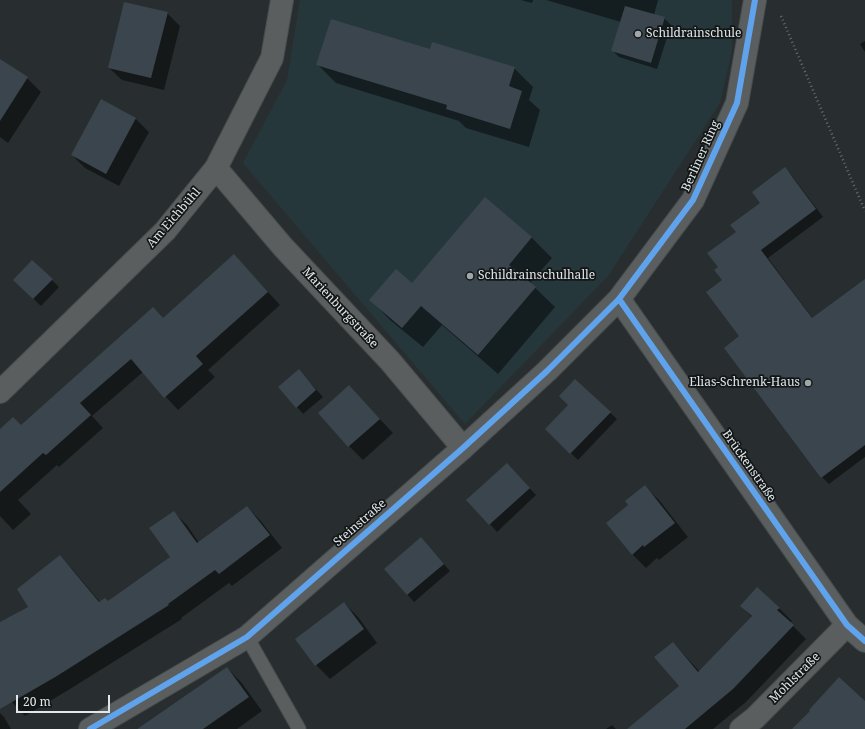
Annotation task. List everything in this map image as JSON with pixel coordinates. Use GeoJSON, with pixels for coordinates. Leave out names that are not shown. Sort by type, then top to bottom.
{"type":"FeatureCollection","features":[{"type":"Feature","properties":{"kind":"street","name":"Am Eichbühl"},"geometry":{"type":"LineString","coordinates":[[0,392],[166,231],[216,168],[272,58],[282,0]]}},
{"type":"Feature","properties":{"kind":"street","name":"Berliner Ring"},"geometry":{"type":"LineString","coordinates":[[619,300],[693,200],[737,103],[755,0]]}},
{"type":"Feature","properties":{"kind":"street","name":"Marienburgstraße"},"geometry":{"type":"LineString","coordinates":[[216,168],[283,247],[390,361],[463,448]]}},
{"type":"Feature","properties":{"kind":"street","name":"Steinstraße"},"geometry":{"type":"LineString","coordinates":[[90,729],[247,637],[463,448],[547,371],[619,300]]}},
{"type":"Feature","properties":{"kind":"street","name":"Brückenstraße"},"geometry":{"type":"LineString","coordinates":[[619,300],[847,625],[865,641]]}},
{"type":"Feature","properties":{"kind":"street","name":"Mohlstraße"},"geometry":{"type":"LineString","coordinates":[[741,729],[755,718],[847,625]]}},
{"type":"Feature","properties":{"kind":"lane"},"geometry":{"type":"LineString","coordinates":[[247,637],[299,729]]}},
{"type":"Feature","properties":{"kind":"path"},"geometry":{"type":"LineString","coordinates":[[781,14],[865,211]]}},
{"type":"Feature","properties":{"kind":"shaded area"},"geometry":{"type":"Polygon","coordinates":[[[300,0],[732,0],[732,50],[720,103],[608,276],[465,424],[243,163],[287,80],[300,0]]]}},
{"type":"Feature","properties":{"kind":"building"},"geometry":{"type":"Polygon","coordinates":[[[124,2],[168,12],[151,78],[108,68],[124,2]]]}},
{"type":"Feature","properties":{"kind":"building","name":"Schildrainschule"},"geometry":{"type":"Polygon","coordinates":[[[625,6],[665,17],[651,63],[611,51],[625,6]]]}},
{"type":"Feature","properties":{"kind":"building"},"geometry":{"type":"Polygon","coordinates":[[[331,19],[430,49],[432,42],[515,67],[509,86],[522,91],[510,129],[446,109],[447,105],[316,65],[331,19]]]}},
{"type":"Feature","properties":{"kind":"building"},"geometry":{"type":"Polygon","coordinates":[[[0,59],[28,77],[0,121],[0,59]]]}},
{"type":"Feature","properties":{"kind":"building"},"geometry":{"type":"Polygon","coordinates":[[[101,99],[136,118],[106,174],[71,155],[101,99]]]}},
{"type":"Feature","properties":{"kind":"building","name":"Elias-Schrenk-Haus"},"geometry":{"type":"Polygon","coordinates":[[[785,167],[816,209],[761,250],[812,318],[865,279],[865,445],[821,478],[724,348],[739,336],[706,292],[722,280],[714,270],[718,267],[707,253],[736,232],[730,225],[760,203],[752,192],[785,167]]]}},
{"type":"Feature","properties":{"kind":"building","name":"Schildrainschulhalle"},"geometry":{"type":"Polygon","coordinates":[[[485,197],[532,237],[509,265],[536,287],[478,355],[421,306],[402,328],[369,300],[396,269],[412,283],[485,197]]]}},
{"type":"Feature","properties":{"kind":"building"},"geometry":{"type":"Polygon","coordinates":[[[234,254],[268,292],[196,356],[203,364],[164,398],[131,359],[80,403],[91,415],[46,455],[43,453],[0,492],[0,429],[13,417],[21,425],[153,307],[163,318],[234,254]]]}},
{"type":"Feature","properties":{"kind":"building"},"geometry":{"type":"Polygon","coordinates":[[[32,260],[53,279],[33,299],[13,280],[32,260]]]}},
{"type":"Feature","properties":{"kind":"building"},"geometry":{"type":"Polygon","coordinates":[[[299,369],[316,390],[296,408],[278,387],[299,369]]]}},
{"type":"Feature","properties":{"kind":"building"},"geometry":{"type":"Polygon","coordinates":[[[575,379],[611,412],[570,454],[545,429],[568,405],[559,396],[575,379]]]}},
{"type":"Feature","properties":{"kind":"building"},"geometry":{"type":"Polygon","coordinates":[[[349,385],[380,419],[348,447],[318,413],[349,385]]]}},
{"type":"Feature","properties":{"kind":"building"},"geometry":{"type":"Polygon","coordinates":[[[507,463],[530,488],[489,525],[466,500],[507,463]]]}},
{"type":"Feature","properties":{"kind":"building"},"geometry":{"type":"Polygon","coordinates":[[[645,485],[675,523],[644,547],[643,545],[632,555],[606,523],[628,505],[625,501],[645,485]]]}},
{"type":"Feature","properties":{"kind":"building"},"geometry":{"type":"Polygon","coordinates":[[[247,506],[270,535],[219,574],[215,570],[168,604],[169,605],[57,676],[0,709],[0,622],[28,607],[17,589],[60,555],[99,602],[105,598],[108,601],[170,557],[149,528],[174,511],[197,543],[247,506]]]}},
{"type":"Feature","properties":{"kind":"building"},"geometry":{"type":"Polygon","coordinates":[[[421,537],[444,564],[407,595],[384,569],[421,537]]]}},
{"type":"Feature","properties":{"kind":"building"},"geometry":{"type":"Polygon","coordinates":[[[757,587],[780,608],[777,610],[794,625],[733,689],[685,729],[627,729],[679,686],[654,657],[673,642],[698,672],[752,616],[740,606],[757,587]]]}},
{"type":"Feature","properties":{"kind":"building"},"geometry":{"type":"Polygon","coordinates":[[[344,602],[364,629],[315,666],[295,639],[344,602]]]}},
{"type":"Feature","properties":{"kind":"building"},"geometry":{"type":"Polygon","coordinates":[[[227,667],[249,697],[203,729],[137,729],[227,667]]]}},
{"type":"Feature","properties":{"kind":"building"},"geometry":{"type":"Polygon","coordinates":[[[839,677],[865,701],[865,729],[792,729],[810,711],[809,710],[839,677]]]}},
{"type":"Feature","properties":{"kind":"cycle path"},"geometry":{"type":"LineString","coordinates":[[90,729],[247,637],[463,448],[547,371],[619,299],[693,200],[737,103],[755,0]]}},
{"type":"Feature","properties":{"kind":"cycle path"},"geometry":{"type":"LineString","coordinates":[[619,299],[847,625],[865,641]]}},
{"type":"Feature","properties":{"kind":"place","name":"Schildrainschule"},"geometry":{"type":"Point","coordinates":[638,34]}},
{"type":"Feature","properties":{"kind":"place","name":"Schildrainschulhalle"},"geometry":{"type":"Point","coordinates":[470,276]}},
{"type":"Feature","properties":{"kind":"place","name":"Elias-Schrenk-Haus"},"geometry":{"type":"Point","coordinates":[808,383]}}]}
